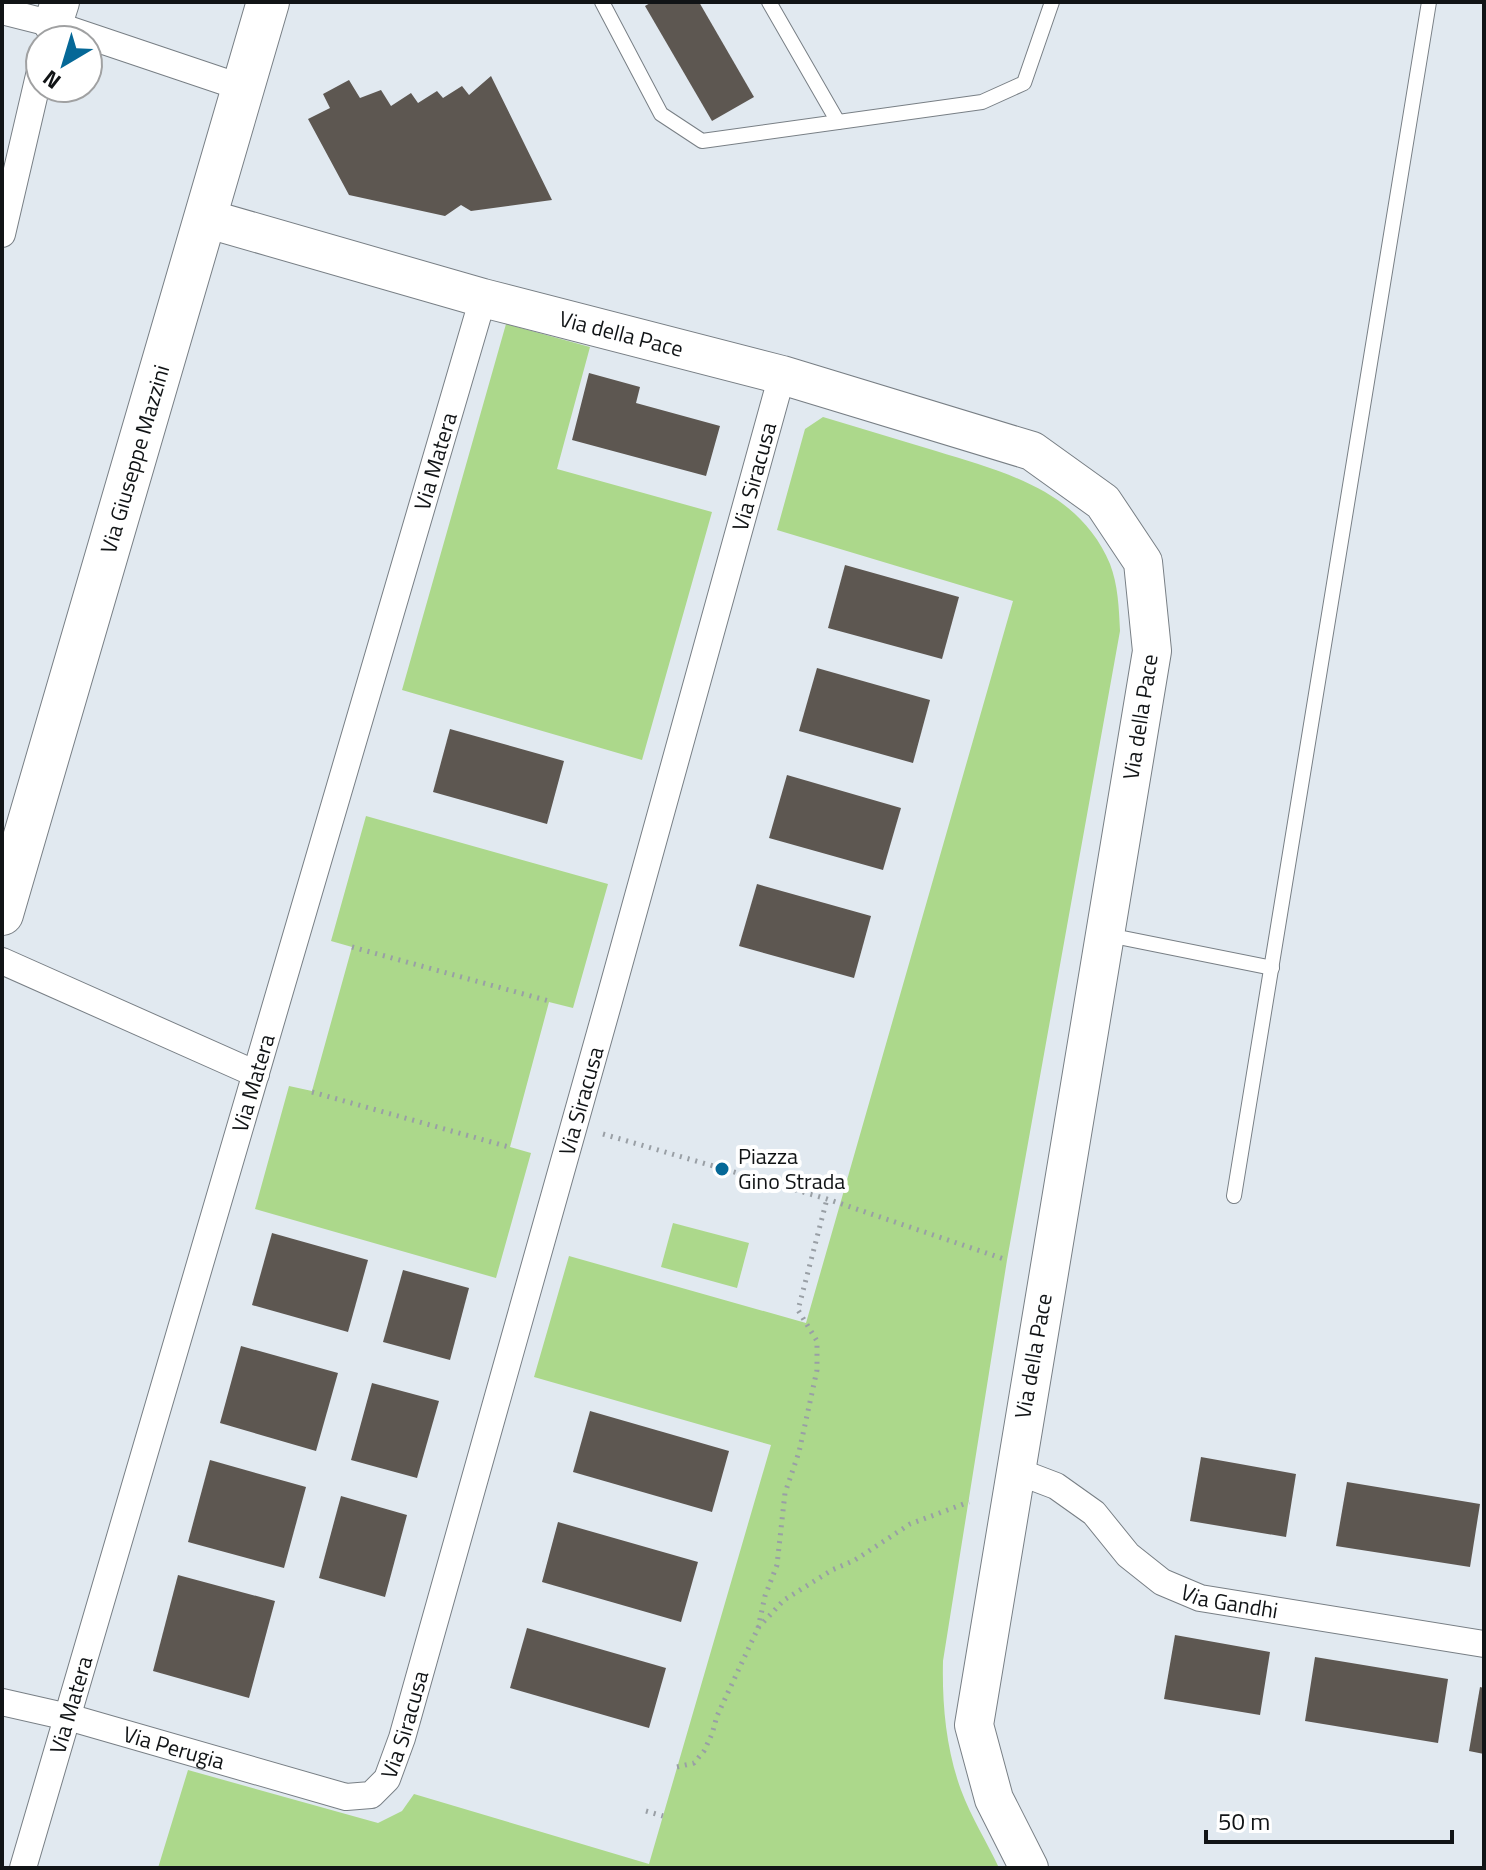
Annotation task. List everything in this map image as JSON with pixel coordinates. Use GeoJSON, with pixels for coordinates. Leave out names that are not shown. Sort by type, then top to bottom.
{"type":"FeatureCollection","features":[{"type":"Feature","properties":{"kind":"main road","name":"Via Giuseppe Mazzini"},"geometry":{"type":"LineString","coordinates":[[2,914],[268,2]]}},
{"type":"Feature","properties":{"kind":"street"},"geometry":{"type":"LineString","coordinates":[[2,11],[54,22],[243,88]]}},
{"type":"Feature","properties":{"kind":"street"},"geometry":{"type":"LineString","coordinates":[[2,234],[32,104]]}},
{"type":"Feature","properties":{"kind":"street","name":"Via della Pace"},"geometry":{"type":"LineString","coordinates":[[205,218],[483,298],[782,375],[1032,451],[1103,502],[1143,562],[1152,651],[974,1725],[994,1799],[1029,1868]]}},
{"type":"Feature","properties":{"kind":"street","name":"Via Matera"},"geometry":{"type":"LineString","coordinates":[[23,1868],[483,298]]}},
{"type":"Feature","properties":{"kind":"street","name":"Via Siracusa"},"geometry":{"type":"LineString","coordinates":[[346,1797],[371,1795],[387,1779],[402,1738],[782,375]]}},
{"type":"Feature","properties":{"kind":"street"},"geometry":{"type":"LineString","coordinates":[[2,961],[256,1074]]}},
{"type":"Feature","properties":{"kind":"street","name":"Via Gandhi"},"geometry":{"type":"LineString","coordinates":[[1014,1470],[1056,1486],[1094,1513],[1128,1555],[1162,1582],[1200,1598],[1484,1644]]}},
{"type":"Feature","properties":{"kind":"street","name":"Via Perugia"},"geometry":{"type":"LineString","coordinates":[[2,1702],[68,1717],[346,1797]]}},
{"type":"Feature","properties":{"kind":"lane"},"geometry":{"type":"LineString","coordinates":[[602,2],[661,114],[702,141],[982,102],[1024,83],[1052,2]]}},
{"type":"Feature","properties":{"kind":"lane"},"geometry":{"type":"LineString","coordinates":[[769,2],[838,122]]}},
{"type":"Feature","properties":{"kind":"lane"},"geometry":{"type":"LineString","coordinates":[[1234,1196],[1429,2]]}},
{"type":"Feature","properties":{"kind":"lane"},"geometry":{"type":"LineString","coordinates":[[1104,934],[1272,968]]}},
{"type":"Feature","properties":{"kind":"path"},"geometry":{"type":"LineString","coordinates":[[352,947],[549,1001]]}},
{"type":"Feature","properties":{"kind":"path"},"geometry":{"type":"LineString","coordinates":[[312,1092],[509,1147]]}},
{"type":"Feature","properties":{"kind":"path"},"geometry":{"type":"LineString","coordinates":[[603,1134],[827,1199],[1007,1260]]}},
{"type":"Feature","properties":{"kind":"path"},"geometry":{"type":"LineString","coordinates":[[677,1767],[694,1763],[704,1751],[758,1628],[765,1596],[777,1565],[785,1493],[799,1452],[817,1370],[817,1341],[798,1310],[827,1199]]}},
{"type":"Feature","properties":{"kind":"path"},"geometry":{"type":"LineString","coordinates":[[758,1628],[784,1600],[832,1570],[855,1560],[910,1524],[969,1502]]}},
{"type":"Feature","properties":{"kind":"path"},"geometry":{"type":"LineString","coordinates":[[646,1811],[663,1816]]}},
{"type":"Feature","properties":{"kind":"green space"},"geometry":{"type":"Polygon","coordinates":[[[506,324],[590,347],[557,469],[712,512],[642,760],[402,690],[506,324]]]}},
{"type":"Feature","properties":{"kind":"green space"},"geometry":{"type":"Polygon","coordinates":[[[823,417],[988,467],[1013,476],[1059,501],[1079,518],[1096,539],[1110,564],[1118,597],[1120,631],[1007,1260],[943,1661],[946,1726],[956,1774],[969,1810],[999,1868],[158,1868],[188,1770],[378,1823],[402,1811],[414,1794],[649,1864],[771,1445],[534,1377],[569,1256],[806,1323],[1013,601],[777,530],[805,429],[823,417]]]}},
{"type":"Feature","properties":{"kind":"green space"},"geometry":{"type":"Polygon","coordinates":[[[366,816],[608,884],[573,1008],[549,1002],[510,1147],[531,1153],[496,1278],[255,1209],[289,1086],[312,1091],[352,947],[331,941],[366,816]]]}},
{"type":"Feature","properties":{"kind":"green space"},"geometry":{"type":"Polygon","coordinates":[[[673,1223],[749,1243],[737,1288],[661,1267],[673,1223]]]}},
{"type":"Feature","properties":{"kind":"building"},"geometry":{"type":"Polygon","coordinates":[[[652,2],[699,2],[754,97],[712,121],[645,6],[652,2]]]}},
{"type":"Feature","properties":{"kind":"building"},"geometry":{"type":"Polygon","coordinates":[[[491,76],[552,200],[471,211],[461,205],[445,216],[349,195],[308,119],[330,108],[323,94],[349,80],[360,98],[381,90],[391,106],[411,93],[418,103],[437,91],[443,98],[462,86],[469,95],[491,76]]]}},
{"type":"Feature","properties":{"kind":"building"},"geometry":{"type":"Polygon","coordinates":[[[589,373],[640,387],[636,403],[720,426],[706,476],[572,440],[589,373]]]}},
{"type":"Feature","properties":{"kind":"building"},"geometry":{"type":"Polygon","coordinates":[[[845,565],[959,597],[942,659],[828,628],[845,565]]]}},
{"type":"Feature","properties":{"kind":"building"},"geometry":{"type":"Polygon","coordinates":[[[817,668],[930,700],[913,763],[799,731],[817,668]]]}},
{"type":"Feature","properties":{"kind":"building"},"geometry":{"type":"Polygon","coordinates":[[[450,729],[564,761],[547,824],[433,792],[450,729]]]}},
{"type":"Feature","properties":{"kind":"building"},"geometry":{"type":"Polygon","coordinates":[[[787,775],[901,808],[883,870],[769,838],[787,775]]]}},
{"type":"Feature","properties":{"kind":"building"},"geometry":{"type":"Polygon","coordinates":[[[757,884],[871,916],[854,978],[739,946],[757,884]]]}},
{"type":"Feature","properties":{"kind":"building"},"geometry":{"type":"Polygon","coordinates":[[[272,1233],[368,1260],[348,1332],[252,1305],[272,1233]]]}},
{"type":"Feature","properties":{"kind":"building"},"geometry":{"type":"Polygon","coordinates":[[[403,1270],[469,1288],[450,1360],[383,1342],[403,1270]]]}},
{"type":"Feature","properties":{"kind":"building"},"geometry":{"type":"Polygon","coordinates":[[[241,1346],[338,1373],[316,1451],[220,1423],[241,1346]]]}},
{"type":"Feature","properties":{"kind":"building"},"geometry":{"type":"Polygon","coordinates":[[[372,1383],[439,1401],[417,1478],[351,1460],[372,1383]]]}},
{"type":"Feature","properties":{"kind":"building"},"geometry":{"type":"Polygon","coordinates":[[[590,1411],[729,1451],[712,1512],[573,1472],[590,1411]]]}},
{"type":"Feature","properties":{"kind":"building"},"geometry":{"type":"Polygon","coordinates":[[[1201,1457],[1296,1474],[1286,1537],[1190,1521],[1201,1457]]]}},
{"type":"Feature","properties":{"kind":"building"},"geometry":{"type":"Polygon","coordinates":[[[210,1460],[306,1487],[284,1568],[188,1542],[210,1460]]]}},
{"type":"Feature","properties":{"kind":"building"},"geometry":{"type":"Polygon","coordinates":[[[1347,1482],[1480,1504],[1470,1567],[1336,1546],[1347,1482]]]}},
{"type":"Feature","properties":{"kind":"building"},"geometry":{"type":"Polygon","coordinates":[[[341,1496],[407,1515],[385,1597],[319,1578],[341,1496]]]}},
{"type":"Feature","properties":{"kind":"building"},"geometry":{"type":"Polygon","coordinates":[[[558,1522],[698,1562],[681,1622],[542,1582],[558,1522]]]}},
{"type":"Feature","properties":{"kind":"building"},"geometry":{"type":"Polygon","coordinates":[[[178,1575],[275,1601],[249,1698],[153,1671],[178,1575]]]}},
{"type":"Feature","properties":{"kind":"building"},"geometry":{"type":"Polygon","coordinates":[[[527,1628],[666,1668],[649,1728],[510,1688],[527,1628]]]}},
{"type":"Feature","properties":{"kind":"building"},"geometry":{"type":"Polygon","coordinates":[[[1175,1635],[1270,1652],[1260,1715],[1164,1699],[1175,1635]]]}},
{"type":"Feature","properties":{"kind":"building"},"geometry":{"type":"Polygon","coordinates":[[[1315,1657],[1448,1679],[1438,1743],[1305,1721],[1315,1657]]]}},
{"type":"Feature","properties":{"kind":"building"},"geometry":{"type":"Polygon","coordinates":[[[1480,1687],[1484,1688],[1484,1754],[1469,1751],[1480,1687]]]}},
{"type":"Feature","properties":{"kind":"place","name":"Piazza Gino Strada"},"geometry":{"type":"Point","coordinates":[722,1169]}}]}
